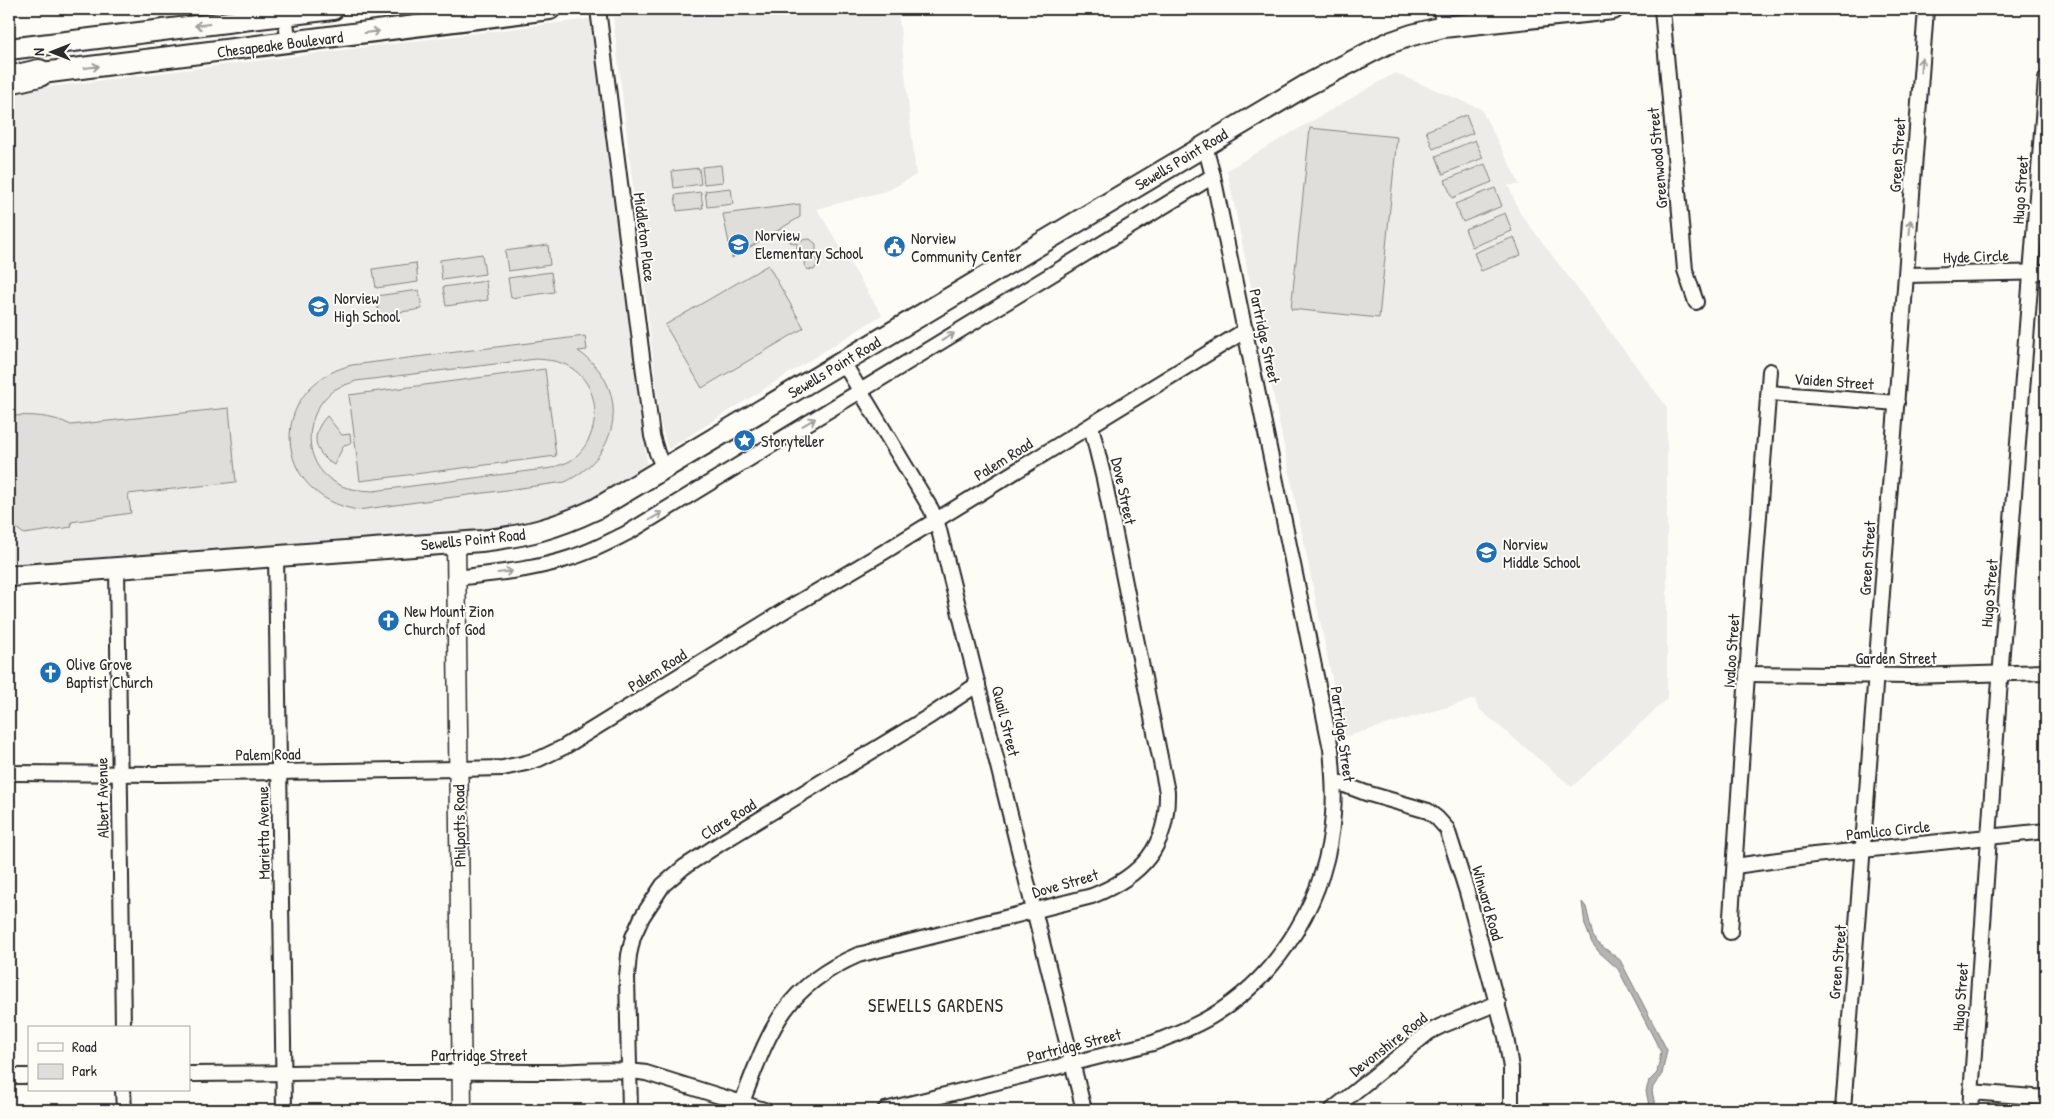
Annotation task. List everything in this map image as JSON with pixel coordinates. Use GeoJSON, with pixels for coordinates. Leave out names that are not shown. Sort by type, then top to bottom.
{"type":"FeatureCollection","features":[{"type":"Feature","properties":{"kind":"highway"},"geometry":{"type":"LineString","coordinates":[[9,78],[39,74]]}},
{"type":"Feature","properties":{"kind":"main road","name":"Chesapeake Boulevard"},"geometry":{"type":"LineString","coordinates":[[9,49],[285,12],[333,9]]}},
{"type":"Feature","properties":{"kind":"main road","name":"Chesapeake Boulevard"},"geometry":{"type":"LineString","coordinates":[[39,74],[550,9]]}},
{"type":"Feature","properties":{"kind":"main road","name":"Sewells Point Road"},"geometry":{"type":"LineString","coordinates":[[9,576],[516,537],[565,523],[596,509],[1305,86],[1353,60],[1386,44],[1412,35],[1442,18],[1613,9]]}},
{"type":"Feature","properties":{"kind":"street","name":"Middleton Place"},"geometry":{"type":"LineString","coordinates":[[598,9],[652,436],[664,468]]}},
{"type":"Feature","properties":{"kind":"street","name":"Greenwood Street"},"geometry":{"type":"LineString","coordinates":[[1662,9],[1685,270],[1696,302]]}},
{"type":"Feature","properties":{"kind":"street","name":"Green Street"},"geometry":{"type":"LineString","coordinates":[[1842,1110],[1864,850],[1926,9]]}},
{"type":"Feature","properties":{"kind":"street"},"geometry":{"type":"LineString","coordinates":[[285,12],[289,43]]}},
{"type":"Feature","properties":{"kind":"street","name":"Hugo Street"},"geometry":{"type":"LineString","coordinates":[[1970,1110],[2000,674],[2046,80]]}},
{"type":"Feature","properties":{"kind":"street","name":"Partridge Street"},"geometry":{"type":"LineString","coordinates":[[885,1110],[1153,1043],[1183,1031],[1212,1016],[1235,1000],[1268,968],[1291,939],[1305,916],[1316,890],[1324,864],[1333,814],[1334,781],[1327,723],[1246,330],[1205,146]]}},
{"type":"Feature","properties":{"kind":"street","name":"Sewells Point Road"},"geometry":{"type":"LineString","coordinates":[[456,578],[542,566],[574,557],[604,545],[691,495],[1213,176]]}},
{"type":"Feature","properties":{"kind":"street","name":"Hyde Circle"},"geometry":{"type":"LineString","coordinates":[[1906,275],[2046,272]]}},
{"type":"Feature","properties":{"kind":"street","name":"Palem Road"},"geometry":{"type":"LineString","coordinates":[[9,774],[458,770],[503,768],[539,759],[564,748],[786,609],[1091,426],[1246,330]]}},
{"type":"Feature","properties":{"kind":"street","name":"Quail Street"},"geometry":{"type":"LineString","coordinates":[[843,362],[936,520],[1084,1110]]}},
{"type":"Feature","properties":{"kind":"street","name":"Ivaloo Street"},"geometry":{"type":"LineString","coordinates":[[1730,932],[1747,674],[1770,393],[1770,371]]}},
{"type":"Feature","properties":{"kind":"street","name":"Vaiden Street"},"geometry":{"type":"LineString","coordinates":[[1770,393],[1896,402]]}},
{"type":"Feature","properties":{"kind":"street","name":"Dove Street"},"geometry":{"type":"LineString","coordinates":[[741,1107],[763,1048],[777,1020],[802,989],[838,963],[858,955],[1092,896],[1126,880],[1148,859],[1157,845],[1164,827],[1167,792],[1104,479],[1091,426]]}},
{"type":"Feature","properties":{"kind":"street","name":"Philpotts Road"},"geometry":{"type":"LineString","coordinates":[[456,542],[462,1110]]}},
{"type":"Feature","properties":{"kind":"street","name":"Marietta Avenue"},"geometry":{"type":"LineString","coordinates":[[276,555],[284,1110]]}},
{"type":"Feature","properties":{"kind":"street","name":"Albert Avenue"},"geometry":{"type":"LineString","coordinates":[[117,568],[123,1026]]}},
{"type":"Feature","properties":{"kind":"street","name":"Garden Street"},"geometry":{"type":"LineString","coordinates":[[1747,674],[1876,676],[2046,672]]}},
{"type":"Feature","properties":{"kind":"street","name":"Clare Road"},"geometry":{"type":"LineString","coordinates":[[630,1110],[627,977],[629,955],[633,937],[642,917],[663,885],[684,867],[716,846],[922,721],[978,684]]}},
{"type":"Feature","properties":{"kind":"street","name":"Winward Road"},"geometry":{"type":"LineString","coordinates":[[1334,781],[1366,793],[1428,810],[1447,829],[1498,1003],[1506,1037],[1511,1068],[1511,1110]]}},
{"type":"Feature","properties":{"kind":"street","name":"Pamlico Circle"},"geometry":{"type":"LineString","coordinates":[[1735,866],[2046,831]]}},
{"type":"Feature","properties":{"kind":"street","name":"Devonshire Road"},"geometry":{"type":"LineString","coordinates":[[1332,1110],[1429,1032],[1498,1003]]}},
{"type":"Feature","properties":{"kind":"street","name":"Partridge Street"},"geometry":{"type":"LineString","coordinates":[[190,1074],[462,1071],[557,1073],[628,1070],[646,1073],[741,1107],[764,1110]]}},
{"type":"Feature","properties":{"kind":"street"},"geometry":{"type":"LineString","coordinates":[[9,1076],[28,1076]]}},
{"type":"Feature","properties":{"kind":"street"},"geometry":{"type":"LineString","coordinates":[[123,1092],[124,1110]]}},
{"type":"Feature","properties":{"kind":"street"},"geometry":{"type":"LineString","coordinates":[[1971,1092],[2046,1098]]}},
{"type":"Feature","properties":{"kind":"shaded area","name":"Norview Elementary School"},"geometry":{"type":"Polygon","coordinates":[[[682,9],[898,9],[916,175],[889,190],[817,209],[882,315],[668,449],[661,425],[613,17],[682,9]]]}},
{"type":"Feature","properties":{"kind":"shaded area","name":"Norview High School"},"geometry":{"type":"Polygon","coordinates":[[[590,19],[648,470],[581,507],[540,521],[508,528],[9,568],[9,92],[590,19]]]}},
{"type":"Feature","properties":{"kind":"shaded area","name":"Norview Middle School"},"geometry":{"type":"Polygon","coordinates":[[[1395,73],[1481,109],[1520,185],[1508,185],[1520,213],[1667,407],[1667,699],[1572,787],[1478,708],[1475,699],[1344,737],[1227,170],[1395,73]]]}},
{"type":"Feature","properties":{"kind":"shaded area"},"geometry":{"type":"Polygon","coordinates":[[[1582,902],[1586,907],[1593,936],[1598,943],[1620,960],[1667,1050],[1662,1074],[1652,1091],[1656,1110],[1650,1110],[1646,1091],[1649,1081],[1657,1073],[1661,1052],[1618,969],[1592,943],[1585,925],[1582,902]]]}},
{"type":"Feature","properties":{"kind":"green space"},"geometry":{"type":"Polygon","coordinates":[[[1466,115],[1473,133],[1433,149],[1426,131],[1466,115]]]}},
{"type":"Feature","properties":{"kind":"green space"},"geometry":{"type":"Polygon","coordinates":[[[1310,128],[1397,137],[1379,318],[1291,309],[1310,128]]]}},
{"type":"Feature","properties":{"kind":"green space"},"geometry":{"type":"Polygon","coordinates":[[[1475,140],[1483,158],[1443,174],[1436,156],[1475,140]]]}},
{"type":"Feature","properties":{"kind":"green space"},"geometry":{"type":"Polygon","coordinates":[[[1485,164],[1492,182],[1452,198],[1445,180],[1485,164]]]}},
{"type":"Feature","properties":{"kind":"green space"},"geometry":{"type":"Polygon","coordinates":[[[721,165],[723,182],[704,184],[702,167],[721,165]]]}},
{"type":"Feature","properties":{"kind":"green space"},"geometry":{"type":"Polygon","coordinates":[[[699,168],[701,184],[674,188],[672,171],[699,168]]]}},
{"type":"Feature","properties":{"kind":"green space"},"geometry":{"type":"Polygon","coordinates":[[[731,188],[733,204],[707,207],[705,191],[731,188]]]}},
{"type":"Feature","properties":{"kind":"green space"},"geometry":{"type":"Polygon","coordinates":[[[1495,188],[1502,206],[1463,222],[1455,204],[1495,188]]]}},
{"type":"Feature","properties":{"kind":"green space"},"geometry":{"type":"Polygon","coordinates":[[[701,192],[703,208],[677,211],[675,195],[701,192]]]}},
{"type":"Feature","properties":{"kind":"green space"},"geometry":{"type":"Polygon","coordinates":[[[800,204],[800,217],[732,258],[723,214],[800,204]]]}},
{"type":"Feature","properties":{"kind":"green space"},"geometry":{"type":"Polygon","coordinates":[[[1505,213],[1512,231],[1472,247],[1465,229],[1505,213]]]}},
{"type":"Feature","properties":{"kind":"green space"},"geometry":{"type":"Polygon","coordinates":[[[796,233],[800,235],[801,240],[810,239],[816,244],[816,252],[813,256],[818,263],[814,270],[806,269],[804,264],[806,258],[798,253],[797,244],[790,242],[790,235],[796,233]]]}},
{"type":"Feature","properties":{"kind":"green space"},"geometry":{"type":"Polygon","coordinates":[[[1514,237],[1521,255],[1481,271],[1474,253],[1514,237]]]}},
{"type":"Feature","properties":{"kind":"green space"},"geometry":{"type":"Polygon","coordinates":[[[548,245],[550,265],[508,271],[505,251],[548,245]]]}},
{"type":"Feature","properties":{"kind":"green space"},"geometry":{"type":"Polygon","coordinates":[[[482,254],[485,274],[442,280],[440,260],[482,254]]]}},
{"type":"Feature","properties":{"kind":"green space"},"geometry":{"type":"Polygon","coordinates":[[[416,263],[418,282],[376,288],[373,269],[416,263]]]}},
{"type":"Feature","properties":{"kind":"green space"},"geometry":{"type":"Polygon","coordinates":[[[768,265],[804,328],[702,388],[665,325],[768,265]]]}},
{"type":"Feature","properties":{"kind":"green space"},"geometry":{"type":"Polygon","coordinates":[[[551,272],[554,292],[511,298],[508,278],[551,272]]]}},
{"type":"Feature","properties":{"kind":"green space"},"geometry":{"type":"Polygon","coordinates":[[[486,281],[488,300],[446,306],[443,287],[486,281]]]}},
{"type":"Feature","properties":{"kind":"green space"},"geometry":{"type":"Polygon","coordinates":[[[419,290],[422,309],[379,315],[376,296],[419,290]]]}},
{"type":"Feature","properties":{"kind":"green space"},"geometry":{"type":"Polygon","coordinates":[[[585,336],[587,350],[578,351],[595,366],[607,383],[612,401],[613,420],[608,439],[598,456],[584,470],[565,482],[358,510],[329,501],[308,484],[295,464],[290,440],[293,416],[304,395],[324,377],[352,365],[585,336]],[[536,359],[356,381],[339,387],[324,399],[312,422],[311,449],[315,461],[322,472],[338,484],[352,489],[373,491],[552,468],[568,462],[580,452],[588,441],[595,415],[594,402],[583,378],[569,366],[551,360],[536,359]]]}},
{"type":"Feature","properties":{"kind":"green space"},"geometry":{"type":"Polygon","coordinates":[[[545,369],[556,456],[360,481],[349,395],[545,369]]]}},
{"type":"Feature","properties":{"kind":"green space"},"geometry":{"type":"Polygon","coordinates":[[[229,408],[236,482],[128,494],[131,513],[71,522],[72,527],[24,534],[16,528],[9,481],[16,480],[9,430],[9,416],[41,416],[71,425],[229,408]]]}},
{"type":"Feature","properties":{"kind":"green space"},"geometry":{"type":"Polygon","coordinates":[[[327,416],[342,435],[350,434],[351,443],[344,445],[334,465],[318,449],[316,442],[318,429],[327,416]]]}},
{"type":"Feature","properties":{"kind":"place","name":"Norview Elementary School"},"geometry":{"type":"Point","coordinates":[739,244]}},
{"type":"Feature","properties":{"kind":"place","name":"Norview Community Center"},"geometry":{"type":"Point","coordinates":[895,247]}},
{"type":"Feature","properties":{"kind":"place","name":"Norview High School"},"geometry":{"type":"Point","coordinates":[318,307]}},
{"type":"Feature","properties":{"kind":"place","name":"Storyteller"},"geometry":{"type":"Point","coordinates":[745,441]}},
{"type":"Feature","properties":{"kind":"place","name":"Norview Middle School"},"geometry":{"type":"Point","coordinates":[1487,553]}},
{"type":"Feature","properties":{"kind":"place","name":"New Mount Zion Church of God"},"geometry":{"type":"Point","coordinates":[388,620]}},
{"type":"Feature","properties":{"kind":"place","name":"Olive Grove Baptist Church"},"geometry":{"type":"Point","coordinates":[50,673]}},
{"type":"Feature","properties":{"kind":"district","name":"SEWELLS GARDENS"},"geometry":{"type":"Point","coordinates":[936,1005]}}]}
